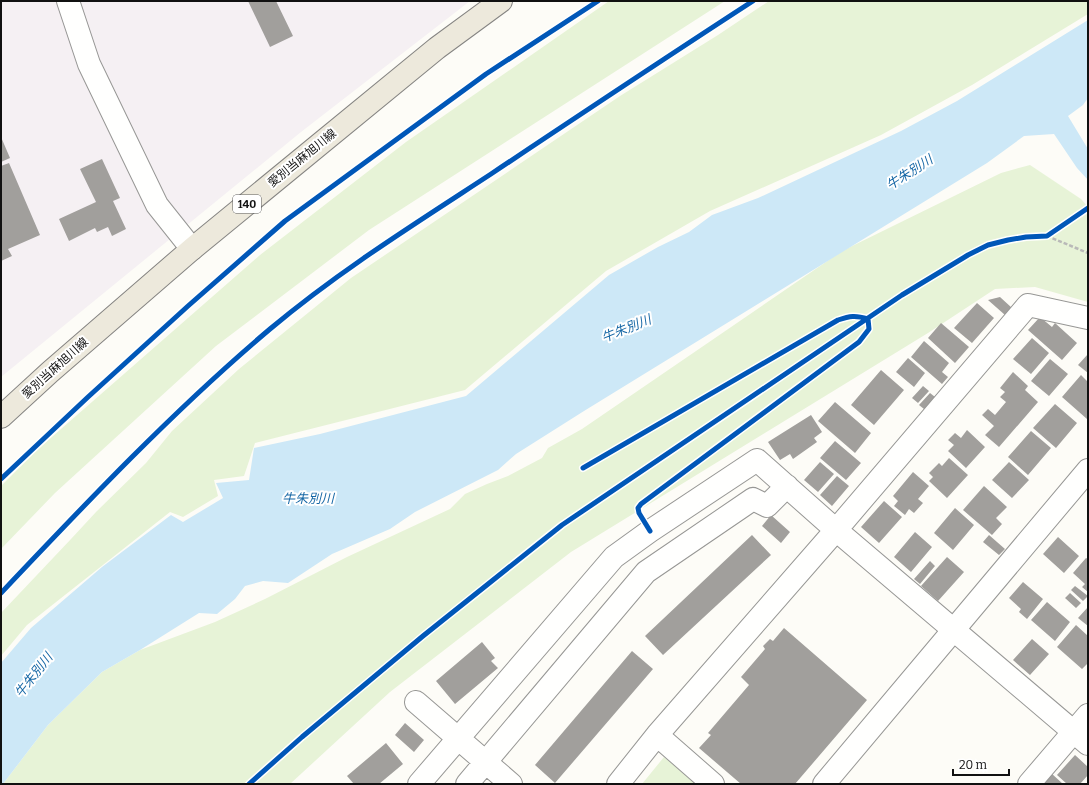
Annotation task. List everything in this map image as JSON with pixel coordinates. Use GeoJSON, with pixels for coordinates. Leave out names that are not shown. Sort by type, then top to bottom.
{"type":"FeatureCollection","features":[{"type":"Feature","properties":{"kind":"main road","name":"愛別当麻旭川線"},"geometry":{"type":"LineString","coordinates":[[1,417],[50,372],[192,249],[437,48],[501,1]]}},
{"type":"Feature","properties":{"kind":"street"},"geometry":{"type":"LineString","coordinates":[[68,1],[89,64],[157,205],[192,249]]}},
{"type":"Feature","properties":{"kind":"street"},"geometry":{"type":"LineString","coordinates":[[618,784],[657,735],[836,530],[1028,305],[1088,318]]}},
{"type":"Feature","properties":{"kind":"street"},"geometry":{"type":"LineString","coordinates":[[419,784],[614,557],[650,530],[757,460],[953,631],[1081,738]]}},
{"type":"Feature","properties":{"kind":"street"},"geometry":{"type":"LineString","coordinates":[[824,784],[1088,470]]}},
{"type":"Feature","properties":{"kind":"street"},"geometry":{"type":"LineString","coordinates":[[467,784],[646,572],[753,499],[767,506],[787,486]]}},
{"type":"Feature","properties":{"kind":"street"},"geometry":{"type":"LineString","coordinates":[[416,702],[511,784]]}},
{"type":"Feature","properties":{"kind":"street"},"geometry":{"type":"LineString","coordinates":[[1029,784],[1081,738],[1088,715]]}},
{"type":"Feature","properties":{"kind":"street"},"geometry":{"type":"LineString","coordinates":[[657,735],[713,784]]}},
{"type":"Feature","properties":{"kind":"path"},"geometry":{"type":"LineString","coordinates":[[1040,237],[1047,236],[1053,232]]}},
{"type":"Feature","properties":{"kind":"path"},"geometry":{"type":"LineString","coordinates":[[1047,236],[1088,253]]}},
{"type":"Feature","properties":{"kind":"shaded area"},"geometry":{"type":"Polygon","coordinates":[[[1,1],[470,1],[301,132],[1,377],[1,1]]]}},
{"type":"Feature","properties":{"kind":"green space"},"geometry":{"type":"Polygon","coordinates":[[[609,1],[725,1],[369,230],[216,346],[55,493],[1,549],[1,486],[37,450],[260,255],[406,142],[609,1]]]}},
{"type":"Feature","properties":{"kind":"green space"},"geometry":{"type":"Polygon","coordinates":[[[769,1],[1088,1],[1088,14],[972,85],[881,135],[710,211],[606,271],[465,390],[255,443],[244,476],[214,480],[218,496],[183,517],[170,512],[27,625],[1,656],[1,613],[96,512],[146,463],[172,431],[239,369],[351,278],[620,96],[718,35],[769,1]]]}},
{"type":"Feature","properties":{"kind":"green space"},"geometry":{"type":"Polygon","coordinates":[[[1030,165],[1081,199],[1088,207],[1088,302],[1035,287],[995,289],[928,333],[571,552],[390,692],[290,784],[3,784],[48,725],[102,672],[140,650],[215,622],[265,599],[347,557],[450,509],[465,494],[508,476],[542,458],[548,448],[582,429],[842,251],[1001,173],[1030,165]]]}},
{"type":"Feature","properties":{"kind":"green space"},"geometry":{"type":"Polygon","coordinates":[[[664,757],[697,784],[642,784],[664,757]]]}},
{"type":"Feature","properties":{"kind":"water","name":"牛朱別川"},"geometry":{"type":"Polygon","coordinates":[[[1088,20],[1088,98],[1083,105],[1068,116],[1088,149],[1088,180],[1077,168],[1054,134],[1024,136],[987,163],[516,454],[498,470],[415,512],[390,529],[332,554],[288,583],[263,581],[245,586],[235,599],[217,614],[199,613],[102,672],[48,725],[3,784],[1,784],[1,663],[31,628],[102,567],[171,515],[183,522],[223,498],[216,483],[249,480],[254,448],[320,434],[466,396],[609,275],[658,247],[689,232],[712,215],[758,198],[901,131],[957,101],[1088,20]]]}},
{"type":"Feature","properties":{"kind":"building"},"geometry":{"type":"Polygon","coordinates":[[[248,1],[276,1],[293,36],[270,47],[248,1]]]}},
{"type":"Feature","properties":{"kind":"building"},"geometry":{"type":"Polygon","coordinates":[[[1,137],[10,158],[1,162],[1,137]]]}},
{"type":"Feature","properties":{"kind":"building"},"geometry":{"type":"Polygon","coordinates":[[[102,159],[120,198],[113,201],[126,229],[112,236],[108,227],[97,232],[95,228],[69,241],[59,219],[96,202],[80,169],[102,159]]]}},
{"type":"Feature","properties":{"kind":"building"},"geometry":{"type":"Polygon","coordinates":[[[9,163],[40,235],[8,249],[12,256],[1,261],[1,166],[9,163]]]}},
{"type":"Feature","properties":{"kind":"building"},"geometry":{"type":"Polygon","coordinates":[[[1000,297],[1012,308],[1005,315],[988,300],[1000,297]]]}},
{"type":"Feature","properties":{"kind":"building"},"geometry":{"type":"Polygon","coordinates":[[[977,303],[994,318],[972,343],[954,328],[977,303]]]}},
{"type":"Feature","properties":{"kind":"building"},"geometry":{"type":"Polygon","coordinates":[[[1040,317],[1052,327],[1055,323],[1077,343],[1062,360],[1028,330],[1040,317]]]}},
{"type":"Feature","properties":{"kind":"building"},"geometry":{"type":"Polygon","coordinates":[[[941,323],[969,347],[955,363],[928,338],[941,323]]]}},
{"type":"Feature","properties":{"kind":"building"},"geometry":{"type":"Polygon","coordinates":[[[1032,338],[1049,353],[1031,374],[1013,359],[1032,338]]]}},
{"type":"Feature","properties":{"kind":"building"},"geometry":{"type":"Polygon","coordinates":[[[924,341],[949,363],[942,372],[948,377],[942,384],[911,357],[924,341]]]}},
{"type":"Feature","properties":{"kind":"building"},"geometry":{"type":"Polygon","coordinates":[[[1088,354],[1088,373],[1078,365],[1088,354]]]}},
{"type":"Feature","properties":{"kind":"building"},"geometry":{"type":"Polygon","coordinates":[[[908,358],[925,373],[914,387],[896,372],[908,358]]]}},
{"type":"Feature","properties":{"kind":"building"},"geometry":{"type":"Polygon","coordinates":[[[1050,359],[1068,374],[1049,396],[1031,381],[1050,359]]]}},
{"type":"Feature","properties":{"kind":"building"},"geometry":{"type":"Polygon","coordinates":[[[881,370],[904,390],[874,425],[851,405],[881,370]]]}},
{"type":"Feature","properties":{"kind":"building"},"geometry":{"type":"Polygon","coordinates":[[[1013,372],[1028,386],[1025,390],[1038,402],[999,447],[985,435],[994,426],[982,415],[988,409],[995,415],[1006,402],[1000,397],[1005,392],[1000,388],[1013,372]]]}},
{"type":"Feature","properties":{"kind":"building"},"geometry":{"type":"Polygon","coordinates":[[[1081,375],[1088,382],[1087,419],[1062,397],[1081,375]]]}},
{"type":"Feature","properties":{"kind":"building"},"geometry":{"type":"Polygon","coordinates":[[[923,386],[929,391],[918,403],[912,398],[923,386]]]}},
{"type":"Feature","properties":{"kind":"building"},"geometry":{"type":"Polygon","coordinates":[[[930,393],[935,397],[924,409],[919,405],[930,393]]]}},
{"type":"Feature","properties":{"kind":"building"},"geometry":{"type":"Polygon","coordinates":[[[835,402],[871,433],[855,453],[818,421],[835,402]]]}},
{"type":"Feature","properties":{"kind":"building"},"geometry":{"type":"Polygon","coordinates":[[[1055,404],[1077,423],[1056,448],[1033,428],[1055,404]]]}},
{"type":"Feature","properties":{"kind":"building"},"geometry":{"type":"Polygon","coordinates":[[[811,415],[822,432],[814,438],[817,442],[793,459],[790,454],[780,460],[768,442],[811,415]]]}},
{"type":"Feature","properties":{"kind":"building"},"geometry":{"type":"Polygon","coordinates":[[[967,430],[985,447],[966,468],[948,451],[954,445],[948,440],[955,433],[961,438],[967,430]]]}},
{"type":"Feature","properties":{"kind":"building"},"geometry":{"type":"Polygon","coordinates":[[[1031,431],[1051,448],[1028,475],[1008,457],[1031,431]]]}},
{"type":"Feature","properties":{"kind":"building"},"geometry":{"type":"Polygon","coordinates":[[[835,441],[861,463],[846,480],[820,458],[835,441]]]}},
{"type":"Feature","properties":{"kind":"building"},"geometry":{"type":"Polygon","coordinates":[[[949,458],[968,475],[947,498],[929,481],[933,477],[929,473],[939,463],[942,466],[949,458]]]}},
{"type":"Feature","properties":{"kind":"building"},"geometry":{"type":"Polygon","coordinates":[[[820,462],[834,474],[818,492],[804,480],[820,462]]]}},
{"type":"Feature","properties":{"kind":"building"},"geometry":{"type":"Polygon","coordinates":[[[1009,462],[1029,480],[1012,498],[992,480],[1009,462]]]}},
{"type":"Feature","properties":{"kind":"building"},"geometry":{"type":"Polygon","coordinates":[[[913,472],[929,486],[918,499],[923,503],[914,513],[909,509],[905,515],[894,506],[898,501],[893,496],[913,472]]]}},
{"type":"Feature","properties":{"kind":"building"},"geometry":{"type":"Polygon","coordinates":[[[837,476],[849,486],[832,506],[820,495],[837,476]]]}},
{"type":"Feature","properties":{"kind":"building"},"geometry":{"type":"Polygon","coordinates":[[[984,486],[1007,507],[996,518],[1002,524],[992,535],[963,510],[984,486]]]}},
{"type":"Feature","properties":{"kind":"building"},"geometry":{"type":"Polygon","coordinates":[[[884,501],[902,517],[879,543],[861,527],[884,501]]]}},
{"type":"Feature","properties":{"kind":"building"},"geometry":{"type":"Polygon","coordinates":[[[955,508],[974,525],[953,550],[934,533],[955,508]]]}},
{"type":"Feature","properties":{"kind":"building"},"geometry":{"type":"Polygon","coordinates":[[[771,515],[790,532],[781,543],[762,526],[771,515]]]}},
{"type":"Feature","properties":{"kind":"building"},"geometry":{"type":"Polygon","coordinates":[[[915,532],[932,547],[911,572],[894,557],[915,532]]]}},
{"type":"Feature","properties":{"kind":"building"},"geometry":{"type":"Polygon","coordinates":[[[752,535],[771,555],[663,655],[645,636],[752,535]]]}},
{"type":"Feature","properties":{"kind":"building"},"geometry":{"type":"Polygon","coordinates":[[[989,535],[1005,549],[999,555],[983,542],[989,535]]]}},
{"type":"Feature","properties":{"kind":"building"},"geometry":{"type":"Polygon","coordinates":[[[1058,537],[1079,556],[1064,573],[1043,554],[1058,537]]]}},
{"type":"Feature","properties":{"kind":"building"},"geometry":{"type":"Polygon","coordinates":[[[947,557],[964,572],[938,601],[921,586],[947,557]]]}},
{"type":"Feature","properties":{"kind":"building"},"geometry":{"type":"Polygon","coordinates":[[[1086,558],[1088,559],[1088,592],[1082,587],[1085,584],[1073,573],[1086,558]]]}},
{"type":"Feature","properties":{"kind":"building"},"geometry":{"type":"Polygon","coordinates":[[[930,561],[935,566],[920,584],[914,579],[930,561]]]}},
{"type":"Feature","properties":{"kind":"building"},"geometry":{"type":"Polygon","coordinates":[[[1023,582],[1043,599],[1027,619],[1019,612],[1021,609],[1009,598],[1023,582]]]}},
{"type":"Feature","properties":{"kind":"building"},"geometry":{"type":"Polygon","coordinates":[[[1075,586],[1088,596],[1083,601],[1071,590],[1075,586]]]}},
{"type":"Feature","properties":{"kind":"building"},"geometry":{"type":"Polygon","coordinates":[[[1070,593],[1081,603],[1076,608],[1065,598],[1070,593]]]}},
{"type":"Feature","properties":{"kind":"building"},"geometry":{"type":"Polygon","coordinates":[[[1047,602],[1070,622],[1055,641],[1031,620],[1047,602]]]}},
{"type":"Feature","properties":{"kind":"building"},"geometry":{"type":"Polygon","coordinates":[[[1088,607],[1088,626],[1078,618],[1088,607]]]}},
{"type":"Feature","properties":{"kind":"building"},"geometry":{"type":"Polygon","coordinates":[[[1076,625],[1088,636],[1088,663],[1082,669],[1057,647],[1076,625]]]}},
{"type":"Feature","properties":{"kind":"building"},"geometry":{"type":"Polygon","coordinates":[[[784,628],[867,700],[795,784],[741,784],[699,748],[711,735],[708,733],[749,685],[741,677],[765,649],[763,646],[770,639],[773,641],[784,628]]]}},
{"type":"Feature","properties":{"kind":"building"},"geometry":{"type":"Polygon","coordinates":[[[1032,639],[1049,654],[1030,675],[1013,660],[1032,639]]]}},
{"type":"Feature","properties":{"kind":"building"},"geometry":{"type":"Polygon","coordinates":[[[482,642],[495,658],[491,661],[498,668],[455,704],[436,681],[482,642]]]}},
{"type":"Feature","properties":{"kind":"building"},"geometry":{"type":"Polygon","coordinates":[[[632,651],[653,669],[555,783],[535,765],[632,651]]]}},
{"type":"Feature","properties":{"kind":"building"},"geometry":{"type":"Polygon","coordinates":[[[405,723],[424,740],[414,752],[395,735],[405,723]]]}},
{"type":"Feature","properties":{"kind":"building"},"geometry":{"type":"Polygon","coordinates":[[[386,743],[403,764],[379,784],[354,784],[347,776],[386,743]]]}},
{"type":"Feature","properties":{"kind":"building"},"geometry":{"type":"Polygon","coordinates":[[[1075,755],[1088,767],[1088,775],[1080,784],[1067,784],[1057,775],[1075,755]]]}},
{"type":"Feature","properties":{"kind":"building"},"geometry":{"type":"Polygon","coordinates":[[[1051,773],[1063,784],[1047,784],[1044,781],[1051,773]]]}},
{"type":"Feature","properties":{"kind":"cycle path"},"geometry":{"type":"LineString","coordinates":[[1,479],[188,306],[285,221],[486,74],[598,1]]}},
{"type":"Feature","properties":{"kind":"cycle path"},"geometry":{"type":"LineString","coordinates":[[1,593],[165,424],[234,360],[296,308],[350,267],[406,229],[753,1]]}},
{"type":"Feature","properties":{"kind":"cycle path"},"geometry":{"type":"LineString","coordinates":[[249,784],[302,737],[423,636],[562,525],[902,295],[968,255],[988,245],[1008,240],[1047,236],[1088,208]]}},
{"type":"Feature","properties":{"kind":"cycle path"},"geometry":{"type":"LineString","coordinates":[[583,468],[838,320],[853,316],[868,319],[869,329],[859,342],[641,504],[638,508],[639,513],[650,531]]}}]}
